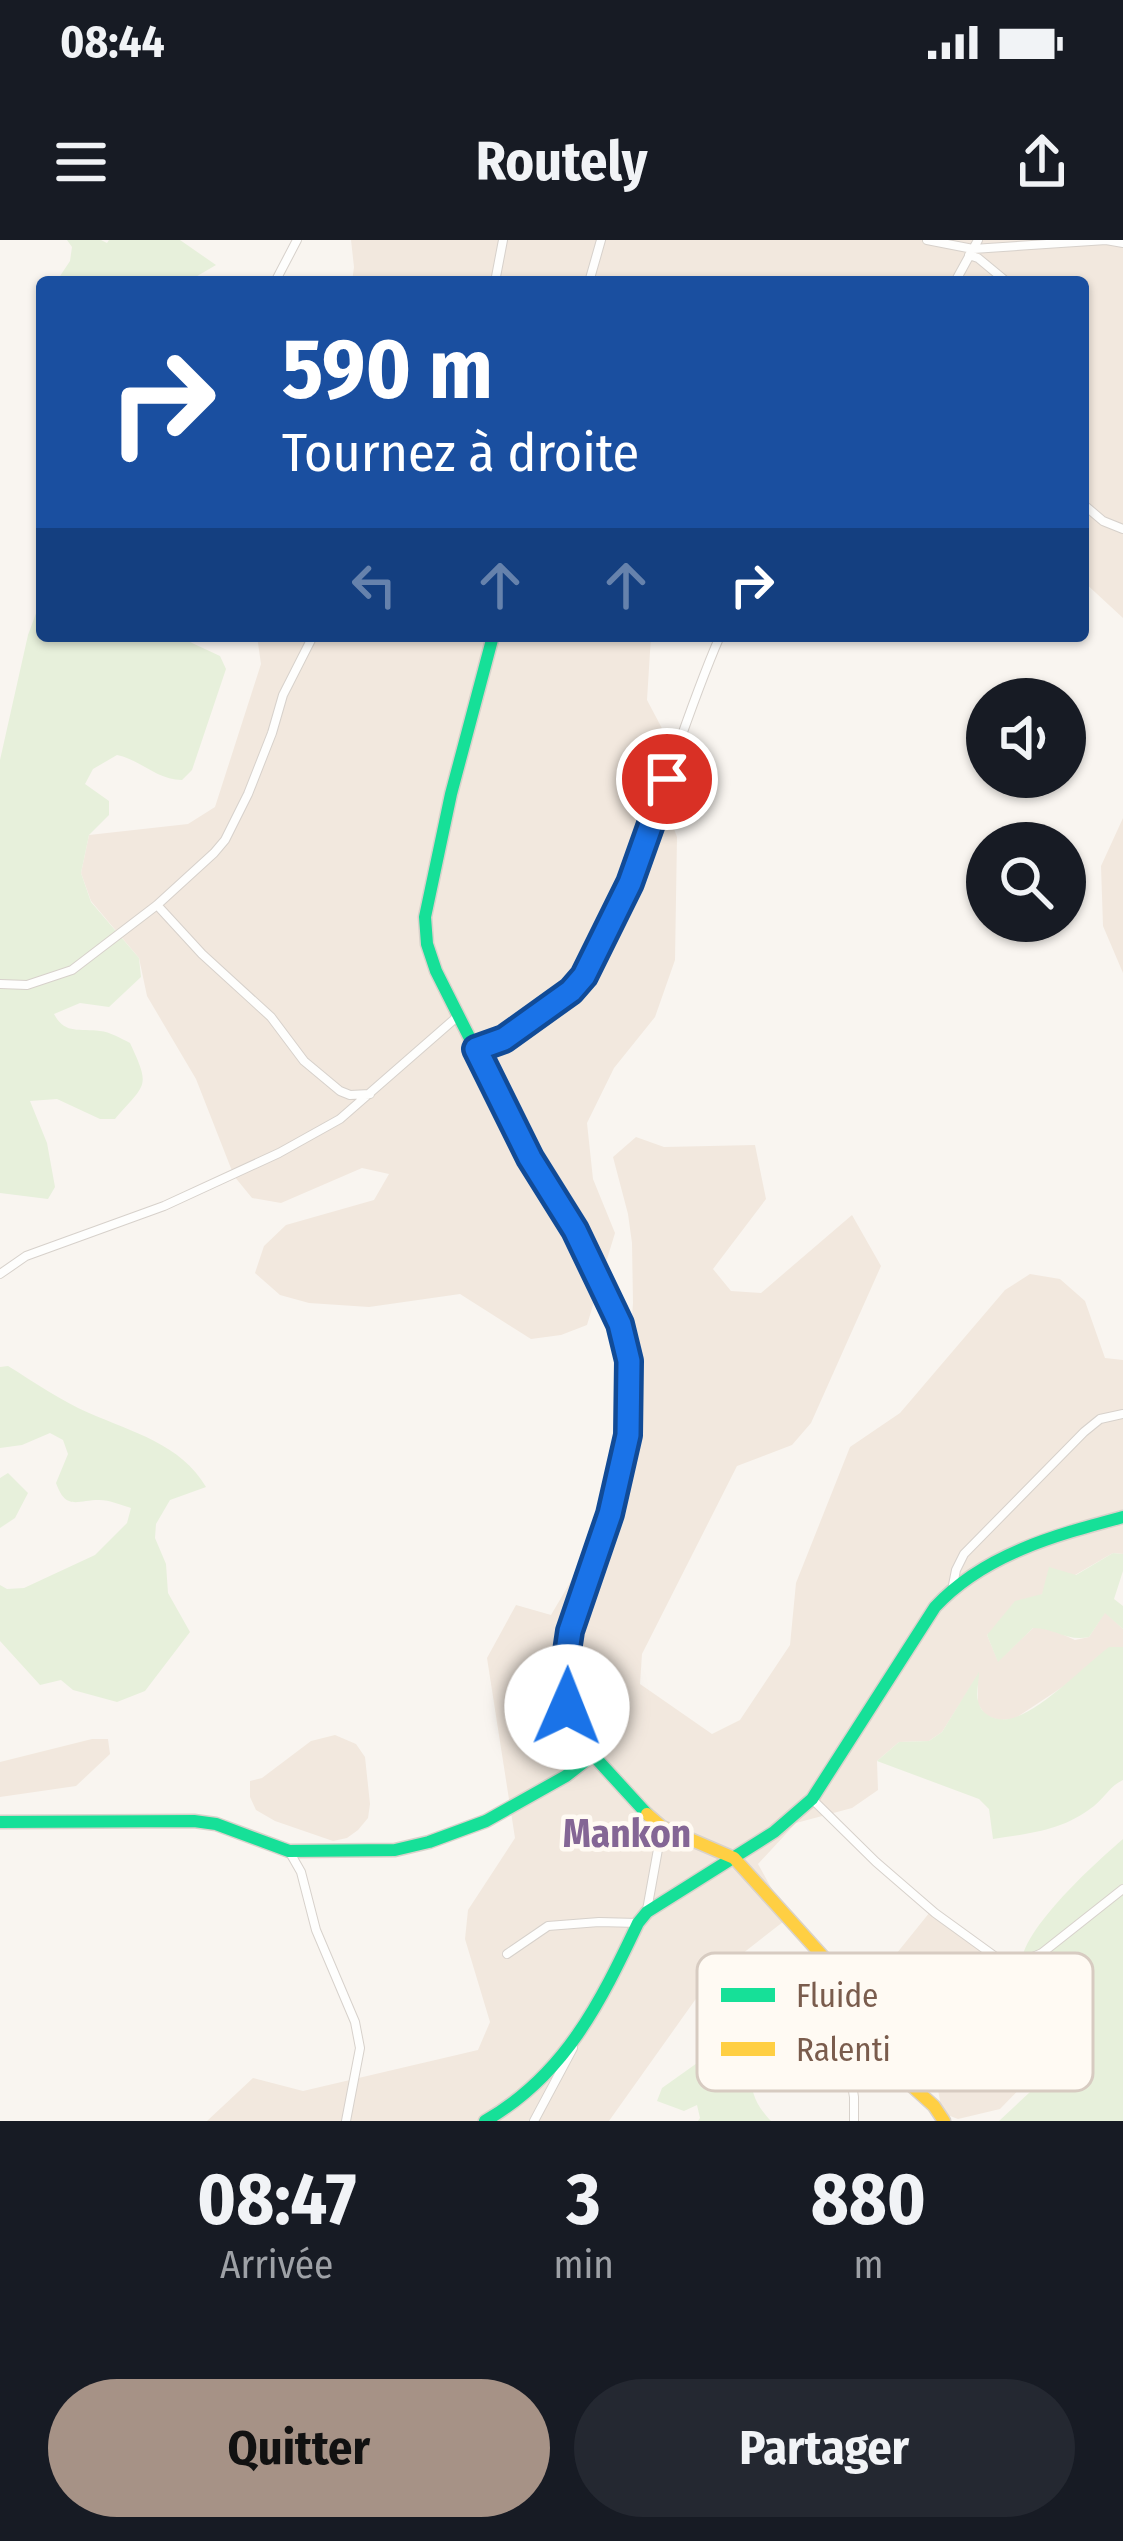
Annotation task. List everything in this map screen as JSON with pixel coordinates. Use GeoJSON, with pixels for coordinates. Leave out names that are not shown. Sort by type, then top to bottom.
{"type":"FeatureCollection","features":[{"type":"Feature","properties":{"kind":"street"},"geometry":{"type":"LineString","coordinates":[[278,276],[296,240]]}},
{"type":"Feature","properties":{"kind":"street"},"geometry":{"type":"LineString","coordinates":[[496,276],[502,240]]}},
{"type":"Feature","properties":{"kind":"street"},"geometry":{"type":"LineString","coordinates":[[592,276],[601,240]]}},
{"type":"Feature","properties":{"kind":"street"},"geometry":{"type":"LineString","coordinates":[[927,240],[973,248],[1123,243]]}},
{"type":"Feature","properties":{"kind":"street"},"geometry":{"type":"LineString","coordinates":[[959,276],[973,248]]}},
{"type":"Feature","properties":{"kind":"street"},"geometry":{"type":"LineString","coordinates":[[973,248],[999,276]]}},
{"type":"Feature","properties":{"kind":"street"},"geometry":{"type":"LineString","coordinates":[[1089,509],[1123,529]]}},
{"type":"Feature","properties":{"kind":"street"},"geometry":{"type":"LineString","coordinates":[[0,984],[26,985],[72,970],[157,905],[214,853],[225,839],[272,734],[283,695],[308,642]]}},
{"type":"Feature","properties":{"kind":"street"},"geometry":{"type":"LineString","coordinates":[[491,642],[451,794],[425,917],[427,944],[436,971],[530,1158],[575,1230],[620,1324],[629,1361],[628,1435],[610,1514],[570,1631],[562,1685],[567,1707],[593,1755],[635,1803],[662,1827],[734,1858],[820,1953]]}},
{"type":"Feature","properties":{"kind":"street"},"geometry":{"type":"LineString","coordinates":[[476,1049],[516,1031],[571,991],[589,968],[636,867],[718,642]]}},
{"type":"Feature","properties":{"kind":"street"},"geometry":{"type":"LineString","coordinates":[[157,905],[271,1017],[304,1061],[340,1091],[370,1094]]}},
{"type":"Feature","properties":{"kind":"street"},"geometry":{"type":"LineString","coordinates":[[0,1274],[26,1256],[228,1178],[340,1119],[458,1016]]}},
{"type":"Feature","properties":{"kind":"street"},"geometry":{"type":"LineString","coordinates":[[953,1585],[964,1554],[1061,1454],[1100,1419],[1123,1414]]}},
{"type":"Feature","properties":{"kind":"street"},"geometry":{"type":"LineString","coordinates":[[507,1954],[548,1926],[642,1917],[660,1901],[774,1832],[812,1799],[953,1585],[1054,1535],[1123,1517]]}},
{"type":"Feature","properties":{"kind":"street"},"geometry":{"type":"LineString","coordinates":[[0,1822],[194,1821],[216,1824],[289,1851],[395,1850],[485,1821],[593,1755]]}},
{"type":"Feature","properties":{"kind":"street"},"geometry":{"type":"LineString","coordinates":[[812,1799],[935,1913],[990,1953]]}},
{"type":"Feature","properties":{"kind":"street"},"geometry":{"type":"LineString","coordinates":[[534,2121],[642,1917],[662,1827]]}},
{"type":"Feature","properties":{"kind":"street"},"geometry":{"type":"LineString","coordinates":[[289,1851],[301,1872],[316,1930],[355,2022],[360,2048],[346,2121]]}},
{"type":"Feature","properties":{"kind":"street"},"geometry":{"type":"LineString","coordinates":[[301,1872],[304,1851]]}},
{"type":"Feature","properties":{"kind":"street"},"geometry":{"type":"LineString","coordinates":[[1042,1953],[1123,1889]]}},
{"type":"Feature","properties":{"kind":"street"},"geometry":{"type":"LineString","coordinates":[[485,2121],[506,2111],[542,2080],[590,2016]]}},
{"type":"Feature","properties":{"kind":"street"},"geometry":{"type":"LineString","coordinates":[[851,2091],[854,2121]]}},
{"type":"Feature","properties":{"kind":"street"},"geometry":{"type":"LineString","coordinates":[[916,2091],[936,2106],[944,2121]]}},
{"type":"Feature","properties":{"kind":"shaded area"},"geometry":{"type":"Polygon","coordinates":[[[351,240],[1123,240],[1123,618],[1089,587],[1089,276],[353,276],[351,240]]]}},
{"type":"Feature","properties":{"kind":"shaded area"},"geometry":{"type":"Polygon","coordinates":[[[258,642],[651,642],[647,700],[675,753],[662,796],[677,837],[675,960],[655,1017],[614,1068],[587,1123],[593,1179],[615,1233],[587,1325],[531,1339],[460,1294],[369,1307],[309,1303],[280,1295],[255,1273],[264,1246],[286,1225],[374,1200],[389,1174],[362,1168],[281,1203],[252,1198],[234,1176],[196,1079],[147,996],[139,958],[91,901],[81,873],[89,835],[188,824],[215,807],[261,664],[258,642]]]}},
{"type":"Feature","properties":{"kind":"shaded area"},"geometry":{"type":"Polygon","coordinates":[[[1123,818],[1123,973],[1103,926],[1101,866],[1123,818]]]}},
{"type":"Feature","properties":{"kind":"shaded area"},"geometry":{"type":"Polygon","coordinates":[[[636,1137],[664,1147],[755,1145],[766,1199],[713,1269],[731,1291],[761,1293],[852,1215],[881,1266],[811,1423],[792,1445],[737,1466],[642,1654],[640,1684],[712,1734],[740,1720],[790,1645],[796,1583],[850,1447],[900,1413],[1005,1290],[1030,1274],[1060,1279],[1085,1301],[1105,1358],[1123,1360],[1123,1554],[1113,1553],[1042,1594],[987,1635],[998,1661],[1033,1628],[1048,1628],[1075,1640],[1089,1637],[1105,1612],[1123,1629],[1123,1647],[1014,1719],[986,1716],[978,1704],[978,1675],[942,1732],[929,1741],[899,1742],[877,1761],[878,1790],[852,1808],[796,1823],[758,1864],[788,1918],[743,1953],[697,1953],[697,1997],[609,2121],[207,2121],[253,2078],[303,2091],[478,2050],[490,2022],[465,1939],[468,1910],[515,1838],[487,1658],[516,1605],[551,1615],[611,1513],[633,1303],[632,1243],[613,1157],[636,1137]]]}},
{"type":"Feature","properties":{"kind":"shaded area"},"geometry":{"type":"Polygon","coordinates":[[[335,1735],[356,1744],[365,1757],[370,1804],[368,1818],[358,1830],[333,1841],[256,1810],[250,1781],[262,1778],[311,1741],[335,1735]]]}},
{"type":"Feature","properties":{"kind":"shaded area"},"geometry":{"type":"Polygon","coordinates":[[[108,1739],[110,1754],[76,1786],[0,1797],[0,1762],[108,1739]]]}},
{"type":"Feature","properties":{"kind":"shaded area"},"geometry":{"type":"Polygon","coordinates":[[[930,1912],[983,1953],[897,1953],[930,1912]]]}},
{"type":"Feature","properties":{"kind":"shaded area"},"geometry":{"type":"Polygon","coordinates":[[[938,2091],[1017,2091],[1000,2109],[958,2119],[942,2113],[938,2091]]]}},
{"type":"Feature","properties":{"kind":"green space"},"geometry":{"type":"Polygon","coordinates":[[[67,240],[180,240],[216,265],[197,276],[60,276],[72,247],[67,240]]]}},
{"type":"Feature","properties":{"kind":"green space"},"geometry":{"type":"Polygon","coordinates":[[[36,613],[36,642],[190,642],[220,656],[226,669],[192,770],[182,780],[117,755],[93,769],[85,784],[109,801],[109,815],[89,835],[81,873],[91,902],[139,958],[141,977],[109,1007],[80,1003],[54,1014],[68,1028],[104,1032],[130,1043],[143,1077],[139,1091],[115,1119],[100,1119],[57,1099],[30,1101],[47,1143],[55,1187],[48,1199],[0,1193],[0,760],[36,613]]]}},
{"type":"Feature","properties":{"kind":"green space"},"geometry":{"type":"Polygon","coordinates":[[[8,1366],[68,1403],[169,1450],[206,1487],[170,1500],[156,1524],[168,1593],[190,1632],[145,1691],[117,1702],[73,1690],[61,1680],[40,1685],[0,1641],[0,1585],[24,1588],[95,1555],[127,1523],[131,1508],[99,1500],[68,1501],[56,1483],[68,1454],[63,1440],[50,1433],[0,1448],[0,1367],[8,1366]]]}},
{"type":"Feature","properties":{"kind":"green space"},"geometry":{"type":"Polygon","coordinates":[[[8,1473],[28,1493],[15,1518],[0,1528],[0,1478],[8,1473]]]}},
{"type":"Feature","properties":{"kind":"green space"},"geometry":{"type":"Polygon","coordinates":[[[1113,1553],[1123,1554],[1114,1599],[1123,1606],[1123,1629],[1105,1613],[1089,1637],[1033,1628],[998,1662],[987,1635],[1015,1601],[1042,1594],[1049,1567],[1076,1575],[1113,1553]]]}},
{"type":"Feature","properties":{"kind":"green space"},"geometry":{"type":"Polygon","coordinates":[[[1109,1647],[1123,1647],[1123,1780],[1070,1821],[993,1839],[989,1809],[979,1799],[877,1761],[899,1742],[929,1741],[942,1732],[979,1672],[977,1694],[983,1712],[1010,1719],[1040,1704],[1109,1647]]]}},
{"type":"Feature","properties":{"kind":"green space"},"geometry":{"type":"Polygon","coordinates":[[[1123,1839],[1123,2121],[999,2121],[1031,2091],[1093,2091],[1093,1953],[1024,1953],[1041,1923],[1123,1839]]]}},
{"type":"Feature","properties":{"kind":"green space"},"geometry":{"type":"Polygon","coordinates":[[[697,2063],[697,2091],[753,2091],[771,2121],[698,2121],[697,2105],[684,2111],[657,2101],[662,2088],[697,2063]]]}},
{"type":"Feature","properties":{"kind":"traffic: fast"},"geometry":{"type":"LineString","coordinates":[[491,642],[451,794],[425,917],[427,944],[436,971],[530,1158],[575,1230],[620,1324],[629,1361],[628,1435],[611,1514],[570,1631],[562,1685],[567,1707],[593,1755],[647,1814]]}},
{"type":"Feature","properties":{"kind":"traffic: fast"},"geometry":{"type":"LineString","coordinates":[[485,2121],[513,2103],[559,2059],[594,2009],[647,1912],[774,1832],[812,1799],[935,1607],[954,1589],[1022,1549],[1123,1517]]}},
{"type":"Feature","properties":{"kind":"traffic: fast"},"geometry":{"type":"LineString","coordinates":[[0,1822],[194,1821],[216,1824],[289,1851],[395,1850],[486,1821],[566,1776],[593,1755]]}},
{"type":"Feature","properties":{"kind":"traffic: slow"},"geometry":{"type":"LineString","coordinates":[[647,1814],[662,1827],[734,1858],[820,1953]]}},
{"type":"Feature","properties":{"kind":"traffic: slow"},"geometry":{"type":"LineString","coordinates":[[917,2091],[944,2121]]}},
{"type":"Feature","properties":{"kind":"district","name":"Mankon"},"geometry":{"type":"Point","coordinates":[627,1834]}},
{"type":"Feature","properties":{"kind":"route"},"geometry":{"type":"LineString","coordinates":[[567,1707],[562,1685],[570,1631],[610,1514],[628,1435],[629,1361],[620,1324],[575,1230],[530,1158],[476,1049],[504,1039],[571,991],[584,976],[630,883],[667,779]]}}]}
